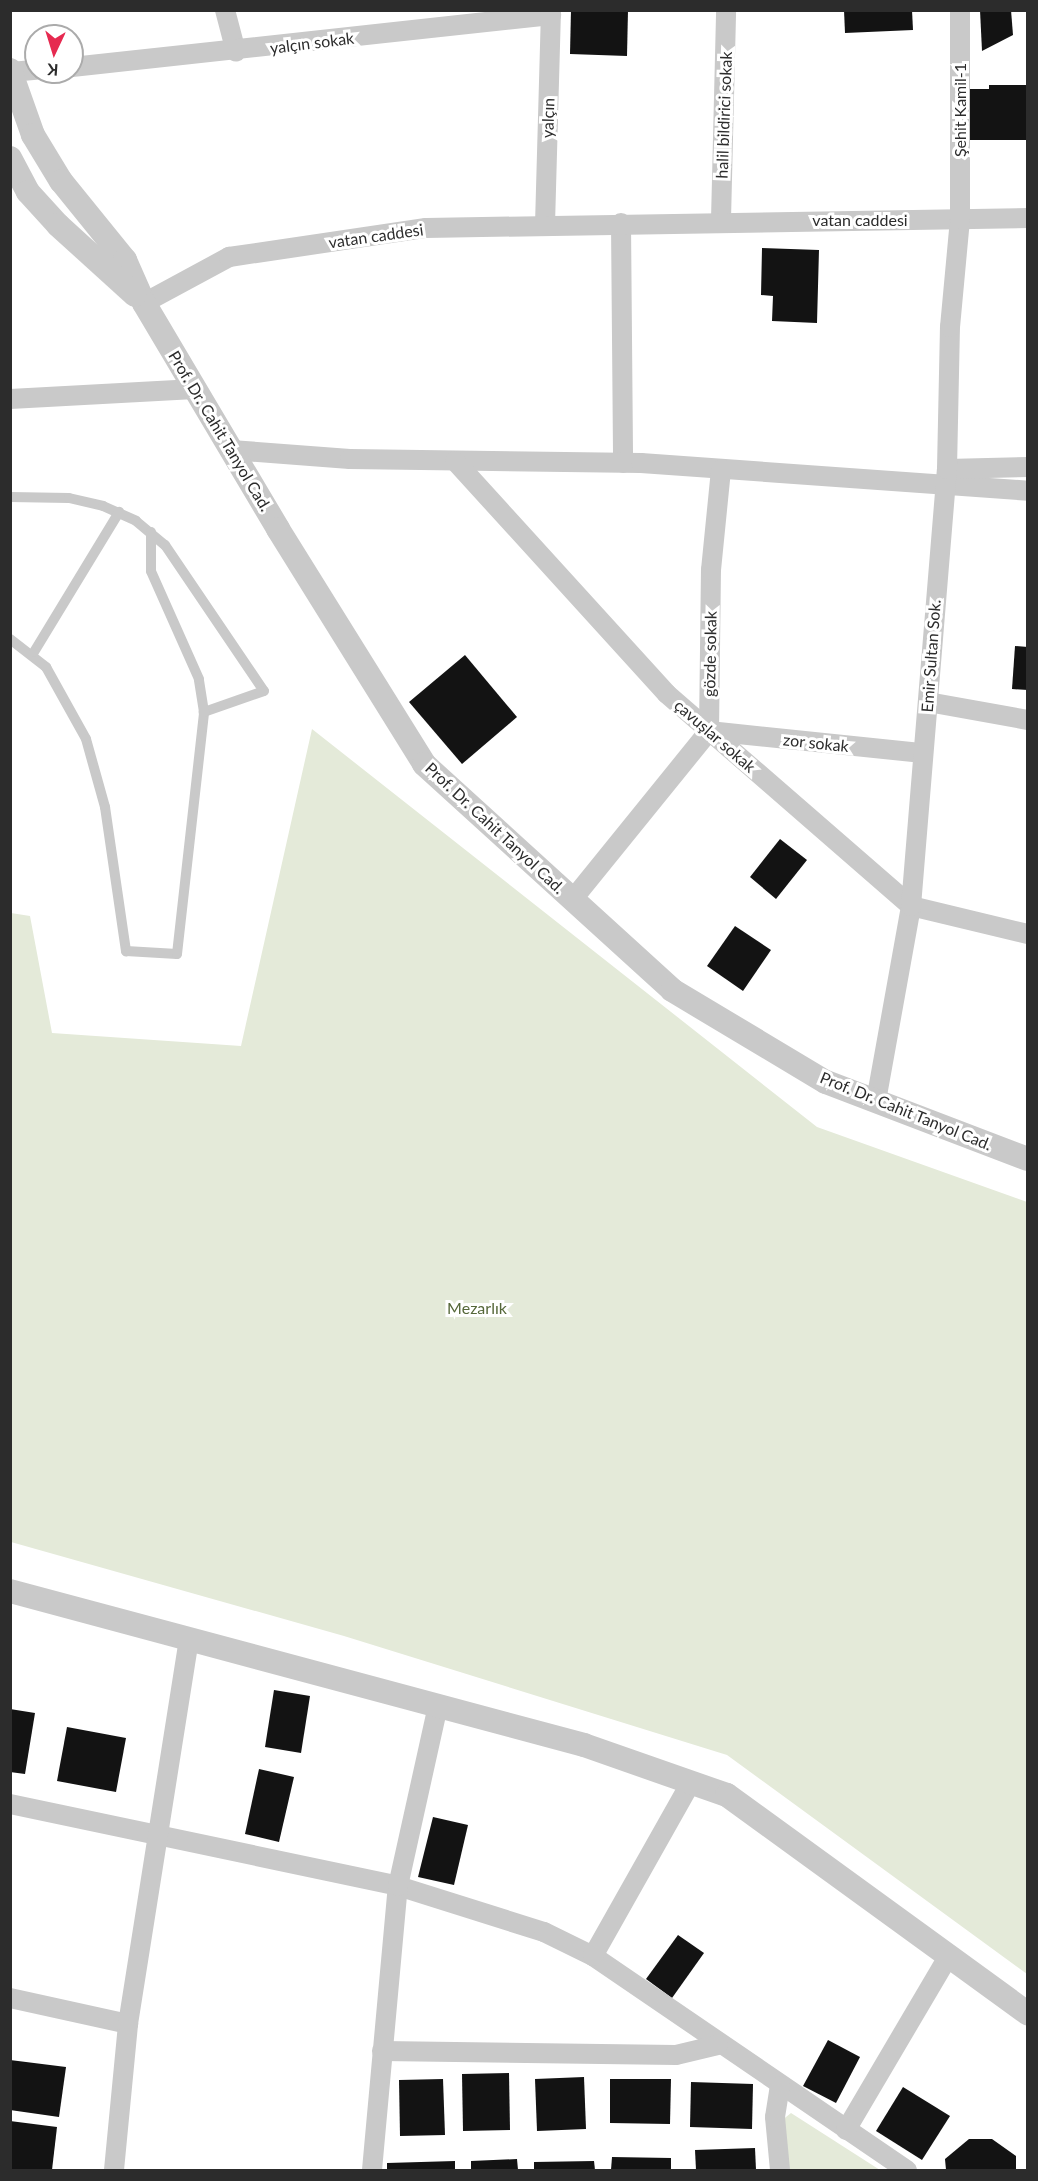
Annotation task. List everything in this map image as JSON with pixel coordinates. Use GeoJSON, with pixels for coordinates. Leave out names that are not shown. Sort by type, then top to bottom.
{"type":"FeatureCollection","features":[{"type":"Feature","properties":{"kind":"street"},"geometry":{"type":"LineString","coordinates":[[225,10],[236,52]]}},
{"type":"Feature","properties":{"kind":"street","name":"halil bildirici sokak"},"geometry":{"type":"LineString","coordinates":[[720,220],[726,10]]}},
{"type":"Feature","properties":{"kind":"street","name":"Şehit Kamil-1"},"geometry":{"type":"LineString","coordinates":[[959,214],[960,10]]}},
{"type":"Feature","properties":{"kind":"street","name":"yalçın sokak"},"geometry":{"type":"LineString","coordinates":[[84,66],[236,52],[551,13]]}},
{"type":"Feature","properties":{"kind":"street","name":"yalçın"},"geometry":{"type":"LineString","coordinates":[[545,225],[551,13]]}},
{"type":"Feature","properties":{"kind":"street"},"geometry":{"type":"LineString","coordinates":[[11,71],[33,135],[61,181],[125,260],[144,303]]}},
{"type":"Feature","properties":{"kind":"street"},"geometry":{"type":"LineString","coordinates":[[10,158],[28,192],[58,225],[144,303]]}},
{"type":"Feature","properties":{"kind":"street","name":"vatan caddesi"},"geometry":{"type":"LineString","coordinates":[[144,303],[229,257],[426,228],[959,214],[1028,218]]}},
{"type":"Feature","properties":{"kind":"street","name":"Emir Sultan Sok."},"geometry":{"type":"LineString","coordinates":[[876,1101],[910,906],[945,477],[950,327],[959,214]]}},
{"type":"Feature","properties":{"kind":"street"},"geometry":{"type":"LineString","coordinates":[[621,223],[623,463]]}},
{"type":"Feature","properties":{"kind":"street","name":"Prof. Dr. Cahit Tanyol Cad."},"geometry":{"type":"LineString","coordinates":[[144,303],[231,450],[424,764],[672,990],[826,1082],[1028,1159]]}},
{"type":"Feature","properties":{"kind":"street"},"geometry":{"type":"LineString","coordinates":[[10,399],[195,389]]}},
{"type":"Feature","properties":{"kind":"street"},"geometry":{"type":"LineString","coordinates":[[231,450],[455,461],[623,463],[945,477],[1028,491]]}},
{"type":"Feature","properties":{"kind":"street","name":"çavuşlar sokak"},"geometry":{"type":"LineString","coordinates":[[455,461],[667,694],[910,906],[1028,934]]}},
{"type":"Feature","properties":{"kind":"street"},"geometry":{"type":"LineString","coordinates":[[945,477],[1028,467]]}},
{"type":"Feature","properties":{"kind":"street","name":"gözde sokak"},"geometry":{"type":"LineString","coordinates":[[709,730],[711,570],[721,469]]}},
{"type":"Feature","properties":{"kind":"street"},"geometry":{"type":"LineString","coordinates":[[928,702],[1028,720]]}},
{"type":"Feature","properties":{"kind":"street"},"geometry":{"type":"LineString","coordinates":[[573,899],[709,730]]}},
{"type":"Feature","properties":{"kind":"street","name":"zor sokak"},"geometry":{"type":"LineString","coordinates":[[709,730],[923,753]]}},
{"type":"Feature","properties":{"kind":"street"},"geometry":{"type":"LineString","coordinates":[[10,1591],[584,1745],[727,1795],[1028,2014]]}},
{"type":"Feature","properties":{"kind":"street"},"geometry":{"type":"LineString","coordinates":[[114,2170],[128,2024],[156,1831],[189,1638]]}},
{"type":"Feature","properties":{"kind":"street"},"geometry":{"type":"LineString","coordinates":[[372,2170],[398,1886],[438,1705]]}},
{"type":"Feature","properties":{"kind":"street"},"geometry":{"type":"LineString","coordinates":[[593,1956],[691,1782]]}},
{"type":"Feature","properties":{"kind":"street"},"geometry":{"type":"LineString","coordinates":[[10,1804],[156,1831],[398,1886],[485,1911],[593,1956],[718,2045],[907,2170]]}},
{"type":"Feature","properties":{"kind":"street"},"geometry":{"type":"LineString","coordinates":[[846,2130],[948,1957]]}},
{"type":"Feature","properties":{"kind":"street"},"geometry":{"type":"LineString","coordinates":[[10,1998],[128,2024]]}},
{"type":"Feature","properties":{"kind":"street"},"geometry":{"type":"LineString","coordinates":[[382,2051],[676,2055],[718,2045]]}},
{"type":"Feature","properties":{"kind":"street"},"geometry":{"type":"LineString","coordinates":[[780,2086],[775,2117],[780,2170]]}},
{"type":"Feature","properties":{"kind":"lane"},"geometry":{"type":"LineString","coordinates":[[10,497],[69,498],[119,512],[151,532],[264,691],[204,712]]}},
{"type":"Feature","properties":{"kind":"lane"},"geometry":{"type":"LineString","coordinates":[[34,652],[119,512]]}},
{"type":"Feature","properties":{"kind":"lane"},"geometry":{"type":"LineString","coordinates":[[10,639],[34,652],[69,700],[86,739],[105,807],[126,951],[177,954],[204,712],[199,679],[152,571],[151,532]]}},
{"type":"Feature","properties":{"kind":"green space","name":"Mezarlık"},"geometry":{"type":"Polygon","coordinates":[[[312,729],[817,1127],[1027,1202],[1027,1974],[727,1755],[344,1636],[11,1542],[11,913],[30,916],[52,1033],[241,1046],[312,729]]]}},
{"type":"Feature","properties":{"kind":"green space"},"geometry":{"type":"Polygon","coordinates":[[[791,2113],[880,2170],[788,2170],[781,2121],[791,2113]]]}},
{"type":"Feature","properties":{"kind":"building"},"geometry":{"type":"Polygon","coordinates":[[[571,10],[628,10],[627,56],[570,54],[571,10]]]}},
{"type":"Feature","properties":{"kind":"building"},"geometry":{"type":"Polygon","coordinates":[[[844,10],[912,10],[913,30],[845,33],[844,10]]]}},
{"type":"Feature","properties":{"kind":"building"},"geometry":{"type":"Polygon","coordinates":[[[980,10],[1011,10],[1013,35],[982,51],[980,10]]]}},
{"type":"Feature","properties":{"kind":"building"},"geometry":{"type":"Polygon","coordinates":[[[989,85],[1028,85],[1028,140],[970,140],[966,89],[989,89],[989,85]]]}},
{"type":"Feature","properties":{"kind":"building"},"geometry":{"type":"Polygon","coordinates":[[[762,248],[819,250],[817,323],[772,321],[773,296],[761,295],[762,248]]]}},
{"type":"Feature","properties":{"kind":"building"},"geometry":{"type":"Polygon","coordinates":[[[1015,646],[1028,647],[1028,690],[1012,689],[1015,646]]]}},
{"type":"Feature","properties":{"kind":"building"},"geometry":{"type":"Polygon","coordinates":[[[465,655],[517,717],[462,764],[409,702],[465,655]]]}},
{"type":"Feature","properties":{"kind":"building"},"geometry":{"type":"Polygon","coordinates":[[[780,839],[807,860],[776,899],[750,877],[780,839]]]}},
{"type":"Feature","properties":{"kind":"building"},"geometry":{"type":"Polygon","coordinates":[[[735,926],[771,950],[743,991],[707,966],[735,926]]]}},
{"type":"Feature","properties":{"kind":"building"},"geometry":{"type":"Polygon","coordinates":[[[274,1690],[310,1696],[301,1753],[265,1747],[274,1690]]]}},
{"type":"Feature","properties":{"kind":"building"},"geometry":{"type":"Polygon","coordinates":[[[10,1709],[35,1713],[25,1774],[10,1772],[10,1709]]]}},
{"type":"Feature","properties":{"kind":"building"},"geometry":{"type":"Polygon","coordinates":[[[67,1727],[126,1738],[116,1792],[57,1781],[67,1727]]]}},
{"type":"Feature","properties":{"kind":"building"},"geometry":{"type":"Polygon","coordinates":[[[259,1769],[294,1777],[279,1842],[245,1834],[259,1769]]]}},
{"type":"Feature","properties":{"kind":"building"},"geometry":{"type":"Polygon","coordinates":[[[433,1817],[468,1825],[454,1885],[418,1877],[433,1817]]]}},
{"type":"Feature","properties":{"kind":"building"},"geometry":{"type":"Polygon","coordinates":[[[678,1935],[704,1953],[672,1998],[646,1979],[678,1935]]]}},
{"type":"Feature","properties":{"kind":"building"},"geometry":{"type":"Polygon","coordinates":[[[828,2040],[860,2057],[836,2103],[803,2086],[828,2040]]]}},
{"type":"Feature","properties":{"kind":"building"},"geometry":{"type":"Polygon","coordinates":[[[10,2060],[66,2067],[59,2117],[10,2110],[10,2060]]]}},
{"type":"Feature","properties":{"kind":"building"},"geometry":{"type":"Polygon","coordinates":[[[509,2073],[510,2130],[463,2131],[462,2074],[509,2073]]]}},
{"type":"Feature","properties":{"kind":"building"},"geometry":{"type":"Polygon","coordinates":[[[584,2077],[586,2129],[537,2131],[535,2079],[584,2077]]]}},
{"type":"Feature","properties":{"kind":"building"},"geometry":{"type":"Polygon","coordinates":[[[443,2079],[445,2135],[400,2136],[399,2080],[443,2079]]]}},
{"type":"Feature","properties":{"kind":"building"},"geometry":{"type":"Polygon","coordinates":[[[610,2079],[671,2079],[670,2124],[610,2123],[610,2079]]]}},
{"type":"Feature","properties":{"kind":"building"},"geometry":{"type":"Polygon","coordinates":[[[691,2082],[753,2084],[752,2129],[690,2127],[691,2082]]]}},
{"type":"Feature","properties":{"kind":"building"},"geometry":{"type":"Polygon","coordinates":[[[903,2087],[950,2116],[922,2160],[876,2131],[903,2087]]]}},
{"type":"Feature","properties":{"kind":"building"},"geometry":{"type":"Polygon","coordinates":[[[10,2121],[57,2127],[52,2170],[10,2170],[10,2121]]]}},
{"type":"Feature","properties":{"kind":"building"},"geometry":{"type":"Polygon","coordinates":[[[969,2139],[992,2139],[1016,2156],[1016,2170],[946,2170],[945,2159],[969,2139]]]}},
{"type":"Feature","properties":{"kind":"building"},"geometry":{"type":"Polygon","coordinates":[[[755,2148],[756,2170],[696,2170],[695,2150],[755,2148]]]}},
{"type":"Feature","properties":{"kind":"building"},"geometry":{"type":"Polygon","coordinates":[[[612,2157],[671,2158],[671,2170],[611,2170],[612,2157]]]}},
{"type":"Feature","properties":{"kind":"building"},"geometry":{"type":"Polygon","coordinates":[[[517,2159],[518,2170],[471,2170],[471,2161],[517,2159]]]}},
{"type":"Feature","properties":{"kind":"building"},"geometry":{"type":"Polygon","coordinates":[[[455,2161],[455,2170],[387,2170],[387,2163],[455,2161]]]}},
{"type":"Feature","properties":{"kind":"building"},"geometry":{"type":"Polygon","coordinates":[[[594,2161],[595,2170],[534,2170],[534,2162],[594,2161]]]}}]}
